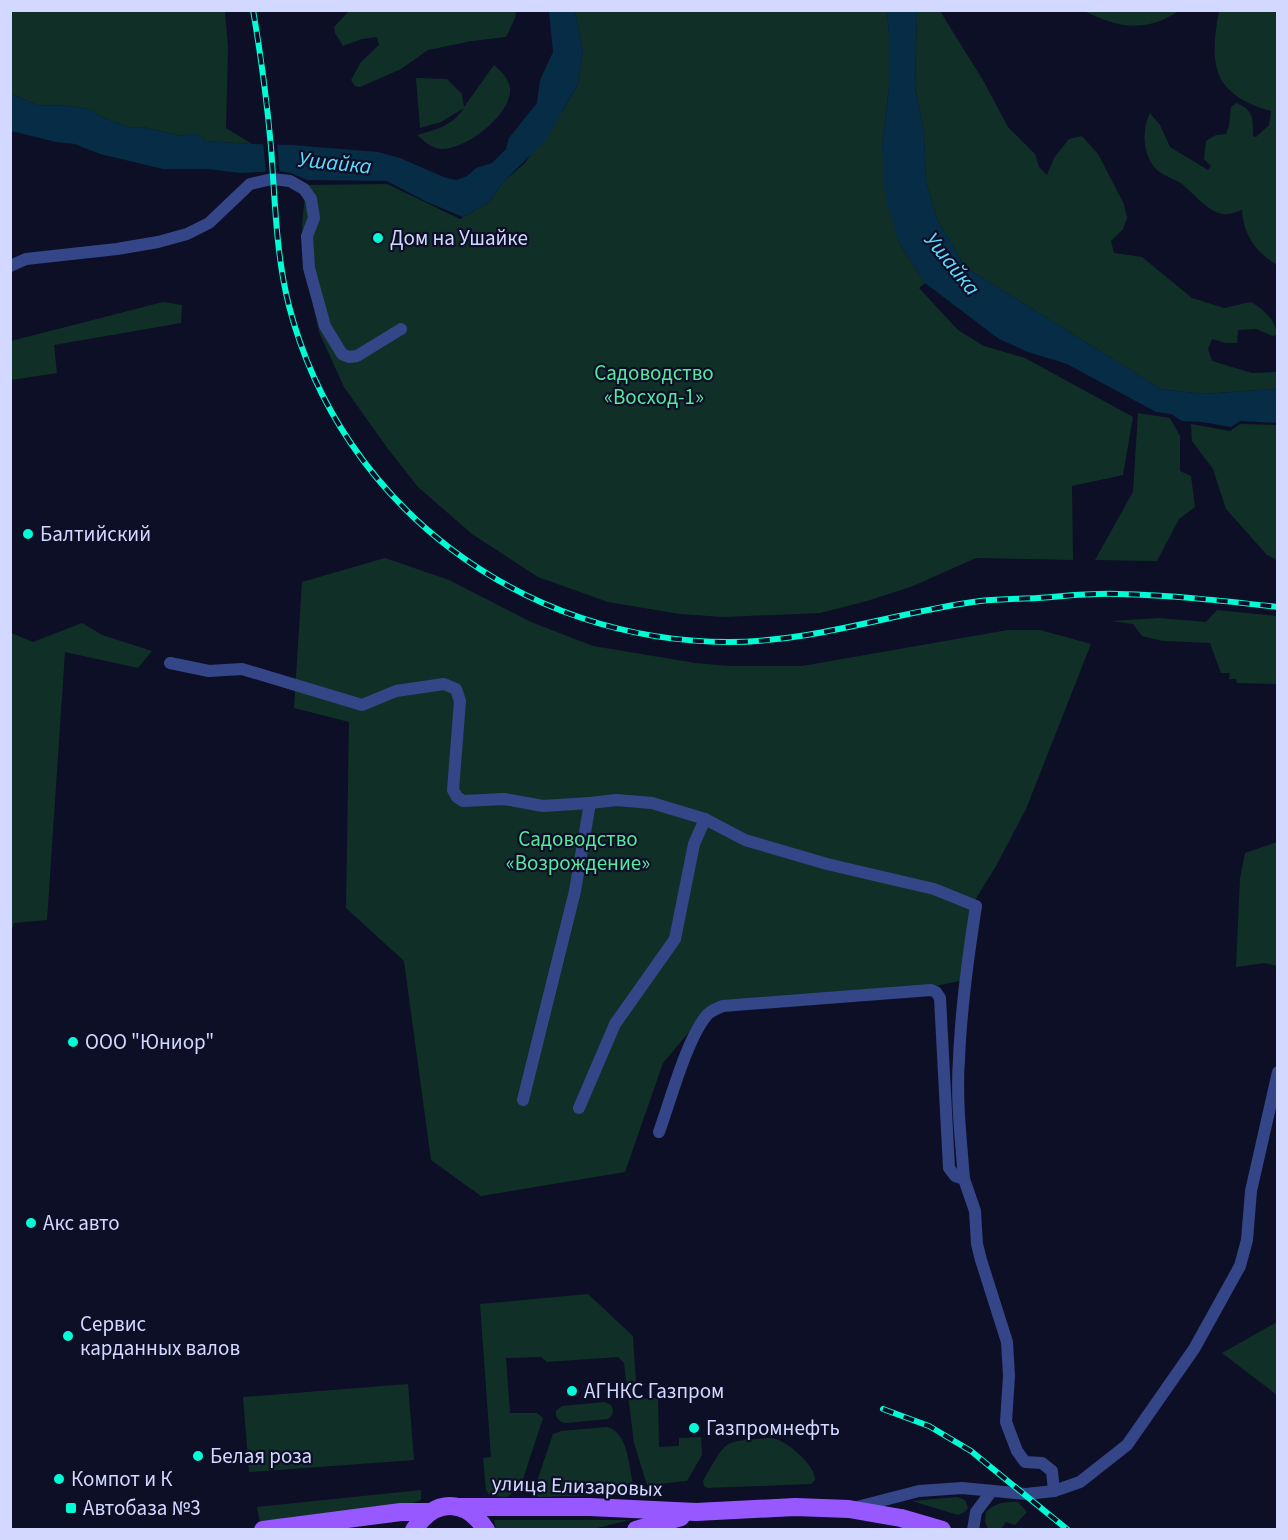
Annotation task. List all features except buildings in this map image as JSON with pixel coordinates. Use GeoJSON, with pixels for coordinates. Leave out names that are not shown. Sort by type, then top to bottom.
{"type":"FeatureCollection","features":[{"type":"Feature","properties":{"kind":"main road","name":"улица Елизаровых"},"geometry":{"type":"LineString","coordinates":[[428,1512],[442,1507],[590,1507],[696,1512],[795,1507],[849,1509],[901,1518],[942,1530]]}},
{"type":"Feature","properties":{"kind":"main road"},"geometry":{"type":"LineString","coordinates":[[458,1507],[469,1511],[479,1519],[486,1530]]}},
{"type":"Feature","properties":{"kind":"main road"},"geometry":{"type":"LineString","coordinates":[[263,1530],[401,1512],[428,1512]]}},
{"type":"Feature","properties":{"kind":"main road"},"geometry":{"type":"LineString","coordinates":[[414,1530],[428,1512]]}},
{"type":"Feature","properties":{"kind":"main road","name":"улица Елизаровых"},"geometry":{"type":"LineString","coordinates":[[636,1530],[696,1512]]}},
{"type":"Feature","properties":{"kind":"street"},"geometry":{"type":"LineString","coordinates":[[10,266],[26,259],[117,249],[168,240],[209,223],[250,184],[272,179],[290,181],[304,189],[311,199],[314,218],[307,236],[309,268],[325,326],[342,354],[349,357],[357,356],[401,329]]}},
{"type":"Feature","properties":{"kind":"street"},"geometry":{"type":"LineString","coordinates":[[170,663],[209,671],[242,669],[362,705],[396,691],[450,685],[456,688],[460,701],[453,790],[463,801],[504,799],[543,806],[616,800],[652,803],[705,819],[745,840],[827,864],[934,889],[976,906],[965,979],[958,1061],[964,1179],[975,1211],[977,1244],[981,1260],[1007,1341],[1009,1376],[1006,1422],[1009,1434],[1025,1462],[1041,1463],[1052,1471],[1054,1491]]}},
{"type":"Feature","properties":{"kind":"street"},"geometry":{"type":"LineString","coordinates":[[523,1100],[575,891],[590,803]]}},
{"type":"Feature","properties":{"kind":"street"},"geometry":{"type":"LineString","coordinates":[[579,1108],[615,1024],[675,939],[694,844],[705,819]]}},
{"type":"Feature","properties":{"kind":"street"},"geometry":{"type":"LineString","coordinates":[[659,1132],[690,1045],[701,1023],[715,1009],[723,1006],[931,990],[936,992],[939,998],[950,1168],[955,1176],[964,1179]]}},
{"type":"Feature","properties":{"kind":"street"},"geometry":{"type":"LineString","coordinates":[[849,1509],[919,1491],[962,1488],[1026,1494],[1054,1491],[1080,1482],[1127,1445],[1194,1349],[1240,1266],[1247,1240],[1251,1191],[1278,1072]]}},
{"type":"Feature","properties":{"kind":"street"},"geometry":{"type":"LineString","coordinates":[[973,1530],[976,1512],[991,1492]]}},
{"type":"Feature","properties":{"kind":"green space"},"geometry":{"type":"Polygon","coordinates":[[[10,11],[225,11],[228,48],[226,128],[252,144],[205,141],[202,136],[192,134],[180,136],[143,127],[131,128],[104,118],[89,109],[60,105],[40,106],[11,94],[10,11]]]}},
{"type":"Feature","properties":{"kind":"green space"},"geometry":{"type":"Polygon","coordinates":[[[349,11],[515,11],[516,16],[506,37],[428,50],[401,69],[360,87],[355,86],[351,80],[361,62],[379,45],[377,37],[362,39],[343,46],[334,27],[349,11]]]}},
{"type":"Feature","properties":{"kind":"green space","name":"Садоводство «Восход-1»"},"geometry":{"type":"Polygon","coordinates":[[[575,11],[887,11],[889,88],[882,146],[899,243],[925,283],[919,288],[958,330],[984,346],[1025,358],[1133,417],[1123,475],[1072,486],[1073,560],[976,558],[913,586],[820,613],[723,617],[680,614],[608,602],[538,577],[472,534],[418,487],[344,387],[319,332],[305,269],[302,224],[306,185],[387,184],[460,219],[489,202],[504,181],[524,164],[564,109],[578,84],[583,52],[575,11]]]}},
{"type":"Feature","properties":{"kind":"green space"},"geometry":{"type":"Polygon","coordinates":[[[917,11],[940,11],[984,82],[1008,127],[1035,154],[1039,167],[1047,175],[1054,158],[1069,139],[1082,136],[1098,154],[1124,204],[1127,218],[1123,229],[1111,241],[1114,253],[1142,257],[1192,298],[1224,308],[1251,302],[1268,316],[1274,324],[1277,335],[1273,336],[1256,329],[1238,330],[1237,343],[1212,339],[1208,349],[1212,361],[1252,373],[1277,372],[1277,389],[1202,394],[1161,389],[965,267],[937,219],[926,181],[924,133],[915,87],[917,11]]]}},
{"type":"Feature","properties":{"kind":"green space"},"geometry":{"type":"Polygon","coordinates":[[[1084,11],[1179,11],[1155,23],[1132,26],[1109,21],[1084,11]]]}},
{"type":"Feature","properties":{"kind":"green space"},"geometry":{"type":"Polygon","coordinates":[[[1219,11],[1277,11],[1277,265],[1263,255],[1252,242],[1245,227],[1242,210],[1230,214],[1215,212],[1182,184],[1157,170],[1146,151],[1145,128],[1150,113],[1160,125],[1170,147],[1208,170],[1211,166],[1204,159],[1206,141],[1216,135],[1226,134],[1231,107],[1236,103],[1249,112],[1253,125],[1253,136],[1256,137],[1269,125],[1271,111],[1237,96],[1226,86],[1219,75],[1215,47],[1219,11]]]}},
{"type":"Feature","properties":{"kind":"green space"},"geometry":{"type":"Polygon","coordinates":[[[494,65],[507,80],[510,92],[502,112],[494,121],[473,138],[451,148],[434,147],[417,135],[449,123],[464,108],[441,122],[420,128],[416,78],[447,79],[462,94],[464,107],[494,65]]]}},
{"type":"Feature","properties":{"kind":"green space"},"geometry":{"type":"Polygon","coordinates":[[[163,302],[182,305],[181,323],[54,345],[57,373],[11,380],[11,341],[163,302]]]}},
{"type":"Feature","properties":{"kind":"green space"},"geometry":{"type":"Polygon","coordinates":[[[1138,413],[1170,418],[1180,436],[1180,471],[1191,476],[1195,507],[1179,519],[1157,561],[1095,560],[1133,492],[1138,413]]]}},
{"type":"Feature","properties":{"kind":"green space"},"geometry":{"type":"Polygon","coordinates":[[[1191,424],[1230,431],[1240,424],[1277,425],[1277,560],[1267,555],[1226,509],[1213,469],[1192,441],[1191,424]]]}},
{"type":"Feature","properties":{"kind":"green space","name":"Садоводство «Возрождение»"},"geometry":{"type":"Polygon","coordinates":[[[385,558],[449,580],[531,622],[593,646],[695,663],[729,666],[802,666],[1008,630],[1040,630],[1091,644],[1026,809],[972,905],[960,981],[930,987],[705,1013],[663,1063],[625,1172],[481,1196],[431,1160],[404,961],[346,908],[349,722],[294,708],[302,582],[385,558]]]}},
{"type":"Feature","properties":{"kind":"green space"},"geometry":{"type":"Polygon","coordinates":[[[1217,610],[1277,616],[1277,684],[1237,683],[1236,679],[1229,679],[1230,673],[1221,673],[1210,643],[1163,641],[1142,636],[1133,624],[1111,621],[1159,618],[1206,622],[1217,610]]]}},
{"type":"Feature","properties":{"kind":"green space"},"geometry":{"type":"Polygon","coordinates":[[[82,623],[102,635],[152,651],[138,668],[65,652],[47,920],[14,923],[11,932],[11,633],[33,642],[82,623]]]}},
{"type":"Feature","properties":{"kind":"green space"},"geometry":{"type":"Polygon","coordinates":[[[1277,842],[1277,966],[1265,963],[1236,967],[1240,879],[1245,853],[1277,842]]]}},
{"type":"Feature","properties":{"kind":"green space"},"geometry":{"type":"Polygon","coordinates":[[[588,1294],[633,1336],[637,1399],[658,1398],[659,1447],[679,1446],[679,1438],[701,1437],[702,1455],[687,1481],[647,1485],[634,1443],[624,1363],[618,1357],[547,1362],[541,1357],[506,1358],[510,1413],[537,1413],[543,1418],[523,1479],[516,1490],[507,1497],[490,1496],[486,1490],[483,1458],[491,1457],[480,1304],[588,1294]]]}},
{"type":"Feature","properties":{"kind":"green space"},"geometry":{"type":"Polygon","coordinates":[[[1277,1322],[1277,1395],[1222,1353],[1277,1322]]]}},
{"type":"Feature","properties":{"kind":"green space"},"geometry":{"type":"Polygon","coordinates":[[[408,1384],[414,1460],[249,1472],[243,1397],[408,1384]]]}},
{"type":"Feature","properties":{"kind":"green space"},"geometry":{"type":"Polygon","coordinates":[[[605,1402],[613,1409],[608,1419],[566,1423],[559,1421],[556,1416],[556,1411],[562,1406],[605,1402]]]}},
{"type":"Feature","properties":{"kind":"green space"},"geometry":{"type":"Polygon","coordinates":[[[607,1427],[614,1430],[623,1442],[633,1484],[632,1490],[628,1494],[538,1497],[536,1484],[553,1434],[561,1431],[607,1427]]]}},
{"type":"Feature","properties":{"kind":"green space"},"geometry":{"type":"Polygon","coordinates":[[[770,1438],[784,1443],[805,1461],[814,1474],[815,1480],[811,1484],[707,1488],[704,1486],[703,1481],[717,1457],[728,1445],[742,1440],[770,1438]]]}},
{"type":"Feature","properties":{"kind":"green space"},"geometry":{"type":"Polygon","coordinates":[[[421,1490],[421,1500],[413,1503],[260,1522],[257,1507],[421,1490]]]}},
{"type":"Feature","properties":{"kind":"green space"},"geometry":{"type":"Polygon","coordinates":[[[957,1497],[965,1500],[968,1508],[958,1515],[912,1501],[957,1497]]]}},
{"type":"Feature","properties":{"kind":"green space"},"geometry":{"type":"Polygon","coordinates":[[[1018,1502],[1027,1512],[1015,1525],[1006,1522],[1001,1529],[988,1529],[985,1522],[986,1512],[1001,1503],[1018,1502]]]}},
{"type":"Feature","properties":{"kind":"green space"},"geometry":{"type":"Polygon","coordinates":[[[494,1520],[629,1520],[593,1529],[496,1530],[494,1520]]]}},
{"type":"Feature","properties":{"kind":"water","name":"Ушайка"},"geometry":{"type":"Polygon","coordinates":[[[549,11],[575,11],[583,52],[578,84],[546,140],[504,181],[489,202],[463,217],[425,201],[387,181],[307,180],[279,171],[240,173],[208,169],[163,169],[100,154],[75,144],[56,142],[11,131],[11,94],[40,106],[60,105],[89,109],[104,118],[131,128],[143,127],[180,136],[192,134],[202,136],[205,141],[378,152],[457,180],[467,176],[476,168],[492,163],[506,149],[509,138],[537,103],[540,80],[553,52],[549,11]]]}},
{"type":"Feature","properties":{"kind":"water","name":"Ушайка"},"geometry":{"type":"Polygon","coordinates":[[[887,11],[917,11],[915,87],[924,133],[926,181],[937,219],[965,267],[1161,389],[1202,394],[1277,389],[1277,423],[1240,421],[1231,427],[1182,421],[1171,414],[1156,412],[1067,364],[1028,352],[999,339],[925,283],[899,243],[885,197],[882,146],[889,88],[887,11]]]}},
{"type":"Feature","properties":{"kind":"pier"},"geometry":{"type":"Polygon","coordinates":[[[263,141],[277,142],[280,175],[266,174],[263,141]]]}},
{"type":"Feature","properties":{"kind":"railway"},"geometry":{"type":"LineString","coordinates":[[253,10],[268,113],[281,267],[289,306],[314,378],[351,443],[397,501],[452,549],[513,589],[581,618],[653,636],[729,642],[761,641],[824,632],[980,601],[1088,594],[1178,597],[1278,607]]}},
{"type":"Feature","properties":{"kind":"railway"},"geometry":{"type":"LineString","coordinates":[[883,1409],[929,1426],[971,1451],[1068,1530]]}},
{"type":"Feature","properties":{"kind":"place","name":"Дом на Ушайке"},"geometry":{"type":"Point","coordinates":[378,238]}},
{"type":"Feature","properties":{"kind":"place","name":"Балтийский"},"geometry":{"type":"Point","coordinates":[28,534]}},
{"type":"Feature","properties":{"kind":"place","name":"ООО \"Юниор\""},"geometry":{"type":"Point","coordinates":[73,1042]}},
{"type":"Feature","properties":{"kind":"place","name":"Акс авто"},"geometry":{"type":"Point","coordinates":[31,1223]}},
{"type":"Feature","properties":{"kind":"place","name":"Сервис карданных валов"},"geometry":{"type":"Point","coordinates":[68,1336]}},
{"type":"Feature","properties":{"kind":"place","name":"АГНКС Газпром"},"geometry":{"type":"Point","coordinates":[572,1391]}},
{"type":"Feature","properties":{"kind":"place","name":"Газпромнефть"},"geometry":{"type":"Point","coordinates":[694,1428]}},
{"type":"Feature","properties":{"kind":"place","name":"Белая роза"},"geometry":{"type":"Point","coordinates":[198,1456]}},
{"type":"Feature","properties":{"kind":"place","name":"Компот и К"},"geometry":{"type":"Point","coordinates":[59,1479]}},
{"type":"Feature","properties":{"kind":"place","name":"Автобаза №3"},"geometry":{"type":"Point","coordinates":[71,1508]}}]}
